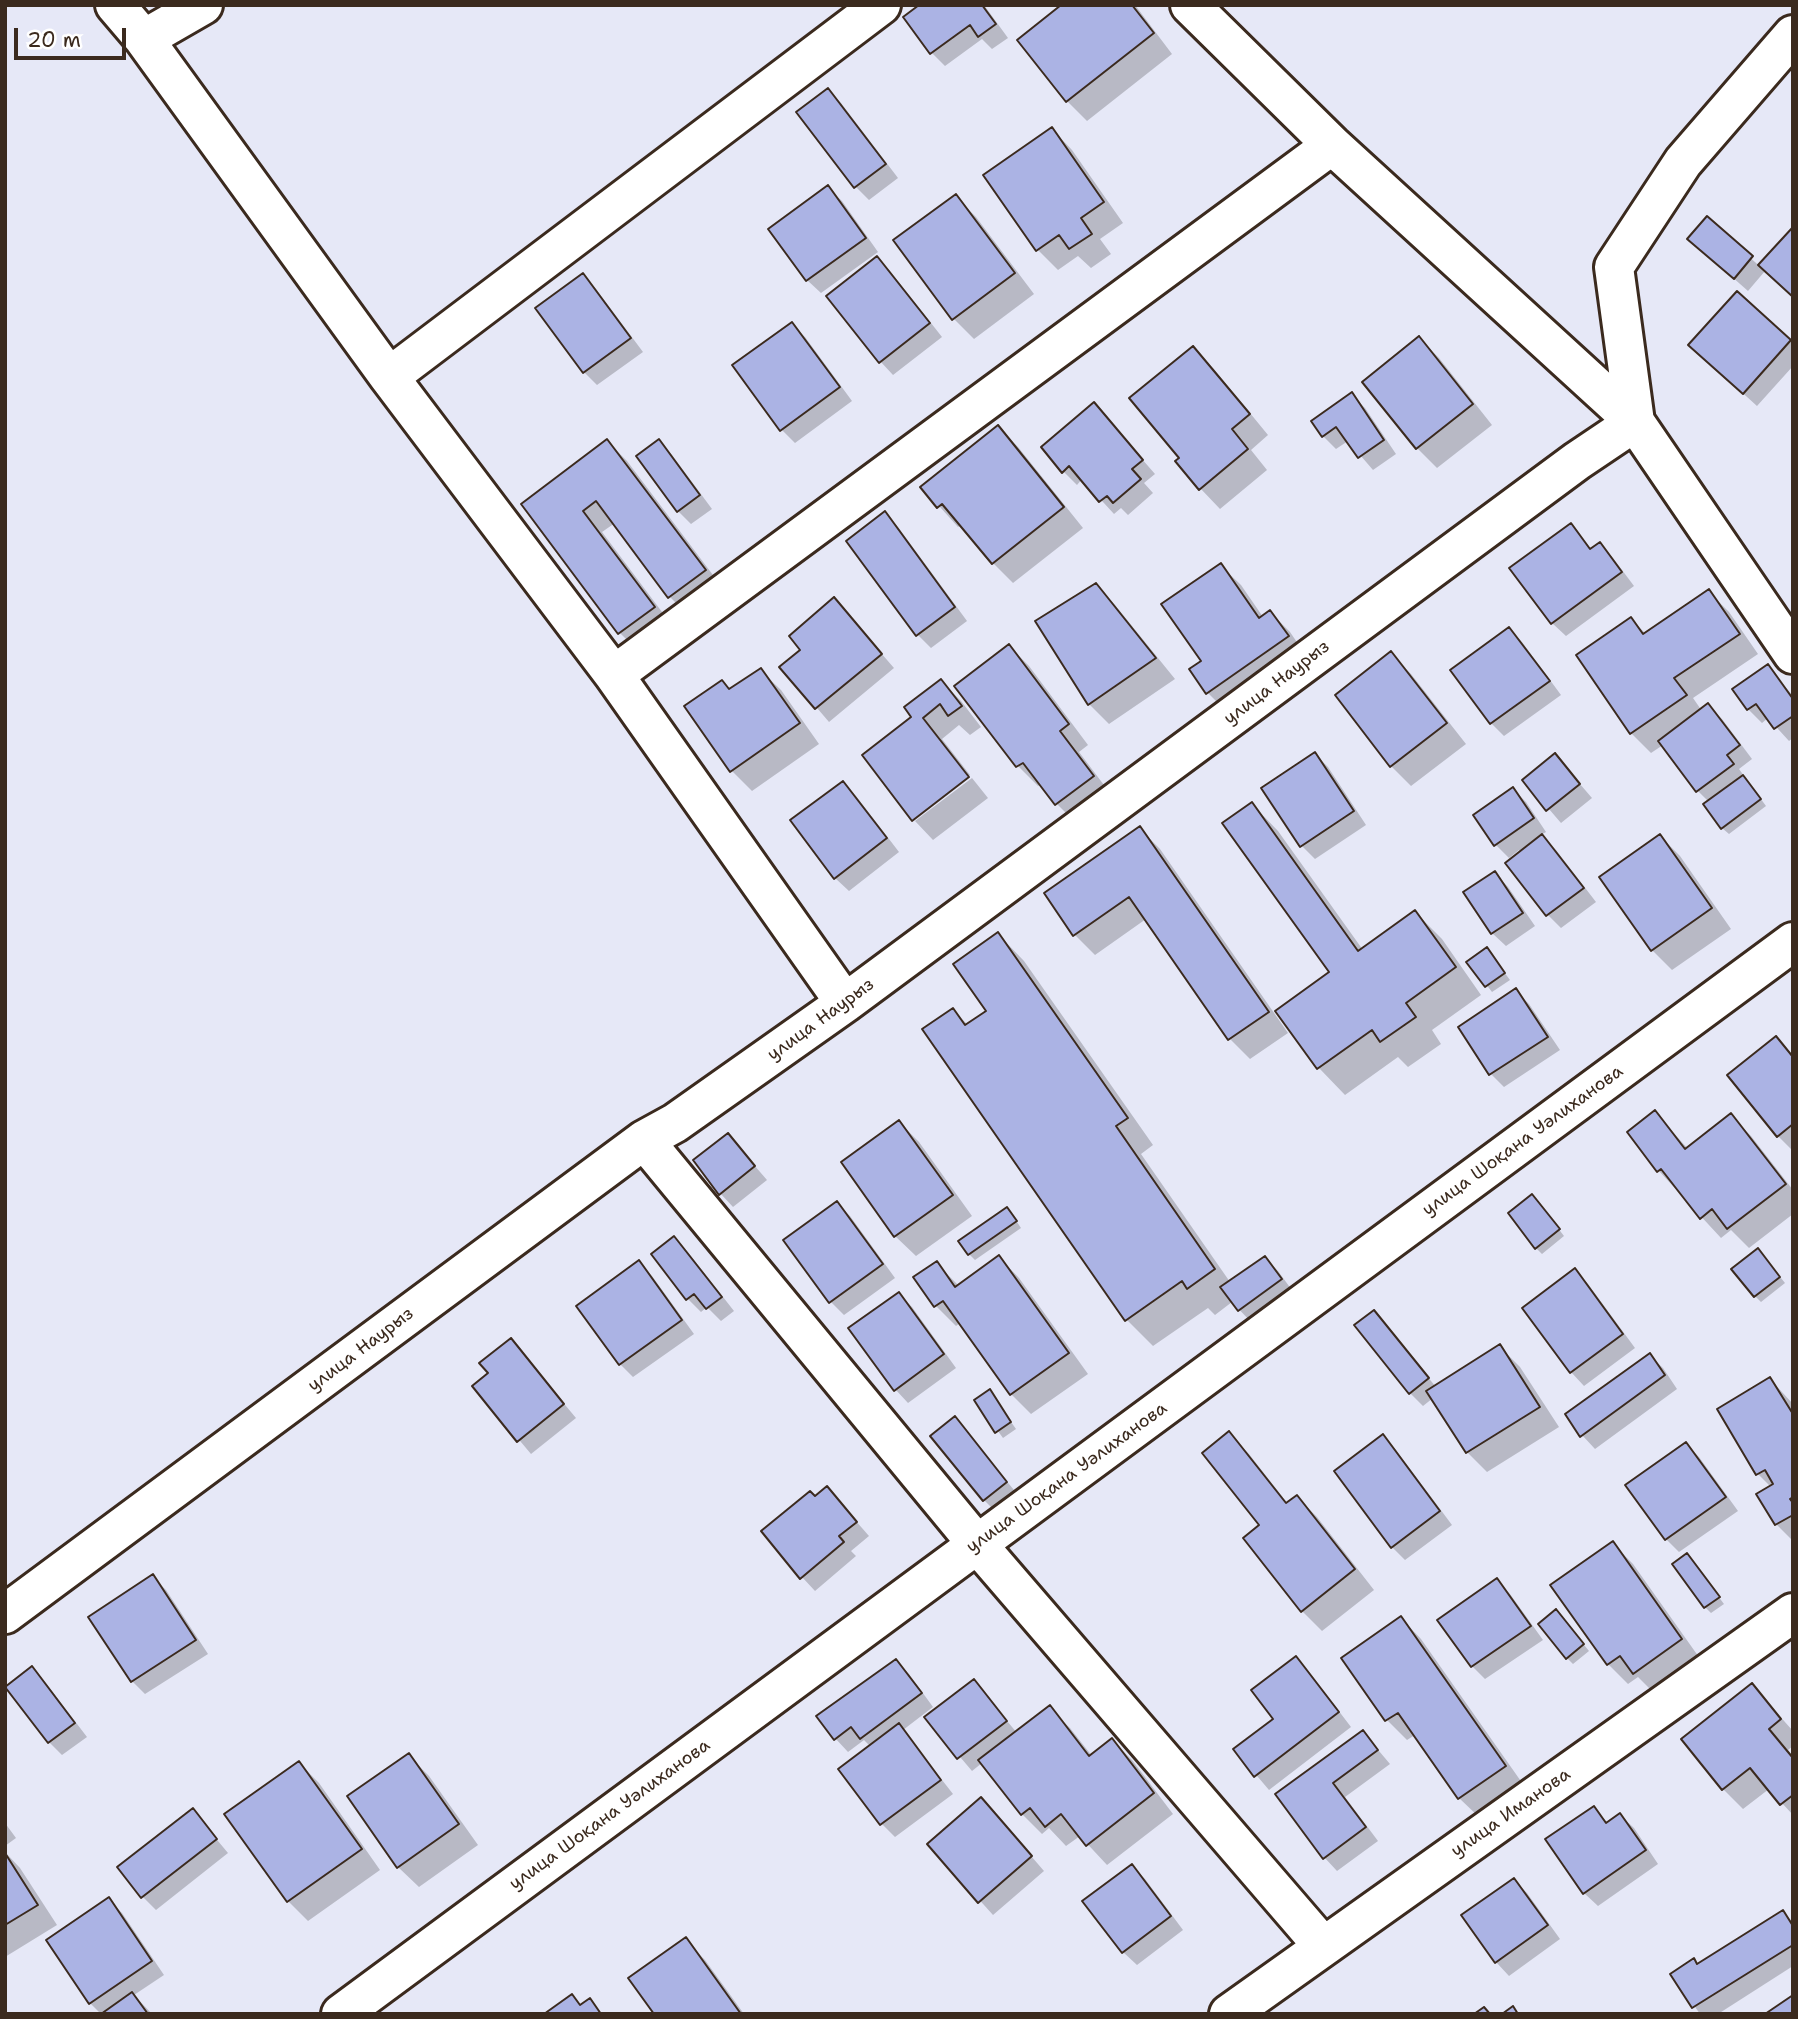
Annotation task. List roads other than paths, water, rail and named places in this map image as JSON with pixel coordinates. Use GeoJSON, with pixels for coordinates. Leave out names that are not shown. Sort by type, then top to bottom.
{"type":"FeatureCollection","features":[{"type":"Feature","properties":{"kind":"street"},"geometry":{"type":"LineString","coordinates":[[115,5],[144,39],[389,377],[614,675],[845,1003]]}},
{"type":"Feature","properties":{"kind":"street"},"geometry":{"type":"LineString","coordinates":[[144,39],[203,5]]}},
{"type":"Feature","properties":{"kind":"street"},"geometry":{"type":"LineString","coordinates":[[389,377],[881,5]]}},
{"type":"Feature","properties":{"kind":"street"},"geometry":{"type":"LineString","coordinates":[[1190,5],[1332,145],[1635,422],[1793,654]]}},
{"type":"Feature","properties":{"kind":"street"},"geometry":{"type":"LineString","coordinates":[[1635,422],[1614,267],[1682,162],[1793,35]]}},
{"type":"Feature","properties":{"kind":"street"},"geometry":{"type":"LineString","coordinates":[[614,675],[1332,145]]}},
{"type":"Feature","properties":{"kind":"street","name":"улица Наурыз"},"geometry":{"type":"LineString","coordinates":[[5,1614],[644,1140],[675,1124],[845,1003],[1577,461],[1635,422]]}},
{"type":"Feature","properties":{"kind":"street","name":"улица Шоқана Уәлиханова"},"geometry":{"type":"LineString","coordinates":[[341,2014],[1793,942]]}},
{"type":"Feature","properties":{"kind":"street"},"geometry":{"type":"LineString","coordinates":[[644,1140],[977,1544],[1323,1946]]}},
{"type":"Feature","properties":{"kind":"street","name":"улица Иманова"},"geometry":{"type":"LineString","coordinates":[[1229,2014],[1793,1613]]}}]}
